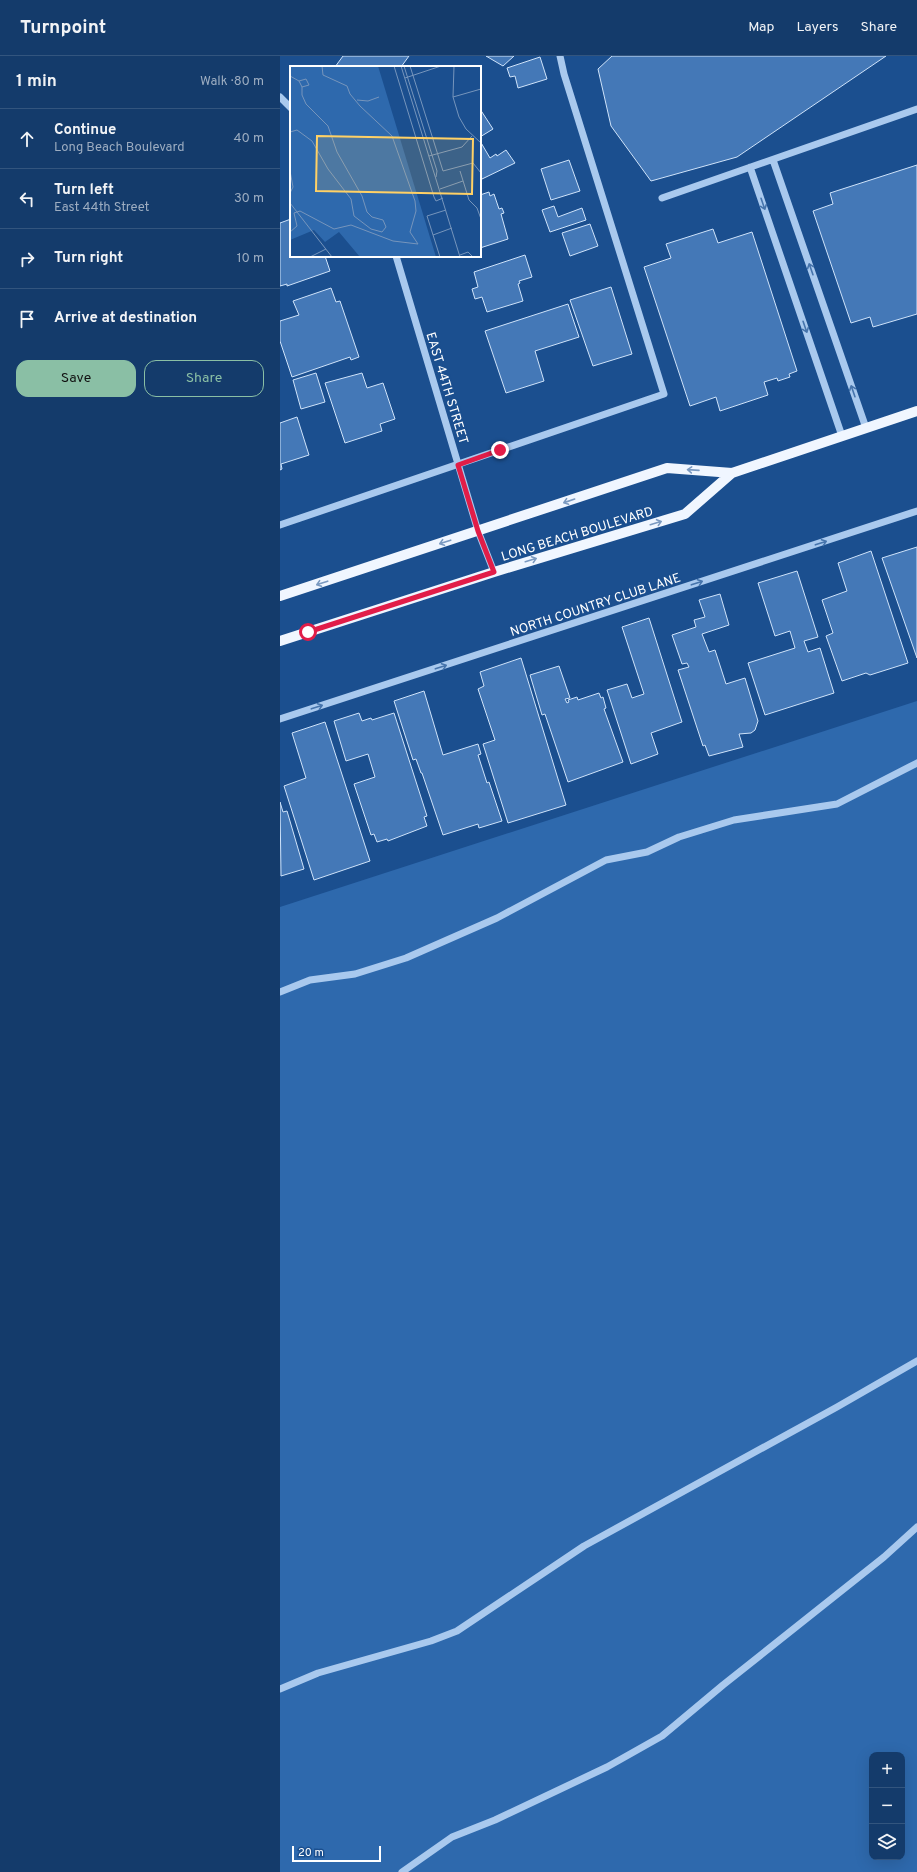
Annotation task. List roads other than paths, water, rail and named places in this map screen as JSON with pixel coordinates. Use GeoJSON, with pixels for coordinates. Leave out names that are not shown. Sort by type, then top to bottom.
{"type":"FeatureCollection","features":[{"type":"Feature","properties":{"kind":"main road","name":"LONG BEACH BOULEVARD"},"geometry":{"type":"LineString","coordinates":[[280,641],[494,572],[685,514],[732,473],[917,411]]}},
{"type":"Feature","properties":{"kind":"main road","name":"LONG BEACH BOULEVARD"},"geometry":{"type":"LineString","coordinates":[[280,596],[667,468],[732,473]]}},
{"type":"Feature","properties":{"kind":"street"},"geometry":{"type":"LineString","coordinates":[[280,525],[664,394],[564,74],[560,56]]}},
{"type":"Feature","properties":{"kind":"street"},"geometry":{"type":"LineString","coordinates":[[280,97],[290,107]]}},
{"type":"Feature","properties":{"kind":"street"},"geometry":{"type":"LineString","coordinates":[[662,198],[917,109]]}},
{"type":"Feature","properties":{"kind":"street"},"geometry":{"type":"LineString","coordinates":[[773,160],[866,428]]}},
{"type":"Feature","properties":{"kind":"street"},"geometry":{"type":"LineString","coordinates":[[750,167],[842,436]]}},
{"type":"Feature","properties":{"kind":"street","name":"EAST 44TH STREET"},"geometry":{"type":"LineString","coordinates":[[396,257],[478,531],[494,572]]}},
{"type":"Feature","properties":{"kind":"street","name":"NORTH COUNTRY CLUB LANE"},"geometry":{"type":"LineString","coordinates":[[280,719],[917,511]]}},
{"type":"Feature","properties":{"kind":"street"},"geometry":{"type":"LineString","coordinates":[[280,992],[310,980],[355,974],[406,958],[497,918],[606,860],[647,852],[679,837],[734,820],[837,804],[917,763]]}},
{"type":"Feature","properties":{"kind":"street"},"geometry":{"type":"LineString","coordinates":[[280,1689],[318,1673],[430,1641],[457,1631],[584,1546],[837,1407],[917,1361]]}},
{"type":"Feature","properties":{"kind":"street"},"geometry":{"type":"LineString","coordinates":[[402,1872],[452,1837],[502,1817],[606,1767],[662,1736],[723,1685],[884,1557],[917,1527]]}}]}
